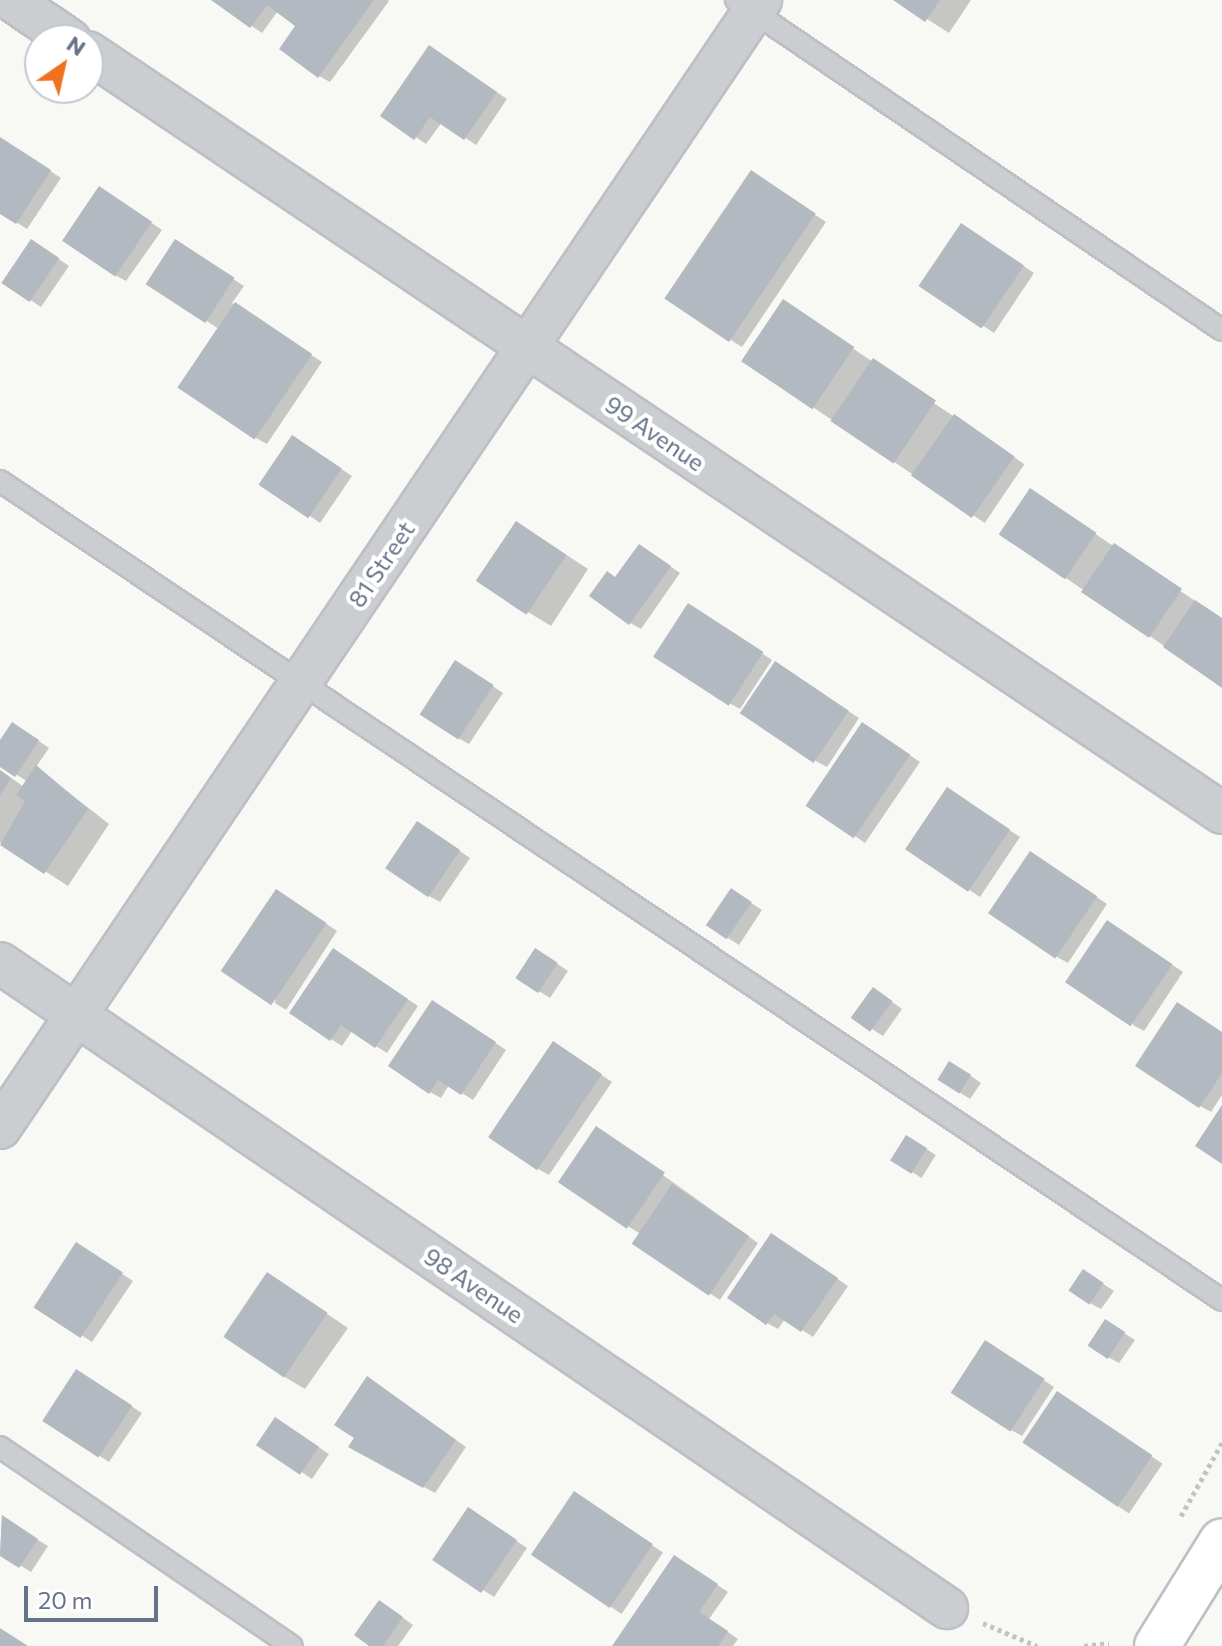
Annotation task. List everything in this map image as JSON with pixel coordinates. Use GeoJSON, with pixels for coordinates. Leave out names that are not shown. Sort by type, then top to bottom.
{"type":"FeatureCollection","features":[{"type":"Feature","properties":{"kind":"main road"},"geometry":{"type":"LineString","coordinates":[[1157,1646],[1222,1541]]}},
{"type":"Feature","properties":{"kind":"street"},"geometry":{"type":"LineString","coordinates":[[11,0],[46,24]]}},
{"type":"Feature","properties":{"kind":"street","name":"81 Street"},"geometry":{"type":"LineString","coordinates":[[0,1128],[527,348],[750,4]]}},
{"type":"Feature","properties":{"kind":"street","name":"99 Avenue"},"geometry":{"type":"LineString","coordinates":[[104,63],[1222,813]]}},
{"type":"Feature","properties":{"kind":"street","name":"98 Avenue"},"geometry":{"type":"LineString","coordinates":[[0,963],[947,1608]]}},
{"type":"Feature","properties":{"kind":"lane"},"geometry":{"type":"LineString","coordinates":[[750,4],[1222,330]]}},
{"type":"Feature","properties":{"kind":"lane"},"geometry":{"type":"LineString","coordinates":[[0,481],[1222,1300]]}},
{"type":"Feature","properties":{"kind":"lane"},"geometry":{"type":"LineString","coordinates":[[0,1447],[292,1646]]}},
{"type":"Feature","properties":{"kind":"path"},"geometry":{"type":"LineString","coordinates":[[947,1608],[1037,1646]]}},
{"type":"Feature","properties":{"kind":"path"},"geometry":{"type":"LineString","coordinates":[[1084,1646],[1109,1643]]}},
{"type":"Feature","properties":{"kind":"building"},"geometry":{"type":"Polygon","coordinates":[[[211,0],[374,0],[318,78],[279,49],[295,26],[267,5],[250,28],[211,0]]]}},
{"type":"Feature","properties":{"kind":"building"},"geometry":{"type":"Polygon","coordinates":[[[893,0],[940,0],[925,22],[893,0]]]}},
{"type":"Feature","properties":{"kind":"building"},"geometry":{"type":"Polygon","coordinates":[[[429,45],[497,92],[464,140],[430,117],[414,140],[380,116],[429,45]]]}},
{"type":"Feature","properties":{"kind":"building"},"geometry":{"type":"Polygon","coordinates":[[[0,137],[51,170],[16,224],[0,214],[0,137]]]}},
{"type":"Feature","properties":{"kind":"building"},"geometry":{"type":"Polygon","coordinates":[[[751,170],[816,214],[729,342],[664,299],[751,170]]]}},
{"type":"Feature","properties":{"kind":"building"},"geometry":{"type":"Polygon","coordinates":[[[99,186],[152,222],[115,277],[62,241],[99,186]]]}},
{"type":"Feature","properties":{"kind":"building"},"geometry":{"type":"Polygon","coordinates":[[[961,223],[1024,265],[982,329],[919,286],[961,223]]]}},
{"type":"Feature","properties":{"kind":"building"},"geometry":{"type":"Polygon","coordinates":[[[31,239],[59,258],[30,302],[1,283],[31,239]]]}},
{"type":"Feature","properties":{"kind":"building"},"geometry":{"type":"Polygon","coordinates":[[[175,239],[235,278],[205,323],[146,284],[175,239]]]}},
{"type":"Feature","properties":{"kind":"building"},"geometry":{"type":"Polygon","coordinates":[[[783,299],[854,347],[812,409],[741,361],[783,299]]]}},
{"type":"Feature","properties":{"kind":"building"},"geometry":{"type":"Polygon","coordinates":[[[235,302],[312,354],[255,439],[177,387],[235,302]]]}},
{"type":"Feature","properties":{"kind":"building"},"geometry":{"type":"Polygon","coordinates":[[[873,358],[936,400],[894,464],[831,421],[873,358]]]}},
{"type":"Feature","properties":{"kind":"building"},"geometry":{"type":"Polygon","coordinates":[[[954,414],[1015,456],[972,518],[911,475],[954,414]]]}},
{"type":"Feature","properties":{"kind":"building"},"geometry":{"type":"Polygon","coordinates":[[[292,435],[342,469],[308,518],[258,485],[292,435]]]}},
{"type":"Feature","properties":{"kind":"building"},"geometry":{"type":"Polygon","coordinates":[[[1030,488],[1096,533],[1065,579],[999,534],[1030,488]]]}},
{"type":"Feature","properties":{"kind":"building"},"geometry":{"type":"Polygon","coordinates":[[[516,521],[567,555],[526,615],[476,581],[516,521]]]}},
{"type":"Feature","properties":{"kind":"building"},"geometry":{"type":"Polygon","coordinates":[[[1114,543],[1182,589],[1149,638],[1081,592],[1114,543]]]}},
{"type":"Feature","properties":{"kind":"building"},"geometry":{"type":"Polygon","coordinates":[[[639,544],[671,566],[629,625],[589,596],[607,571],[615,577],[639,544]]]}},
{"type":"Feature","properties":{"kind":"building"},"geometry":{"type":"Polygon","coordinates":[[[1195,600],[1222,618],[1222,688],[1163,647],[1195,600]]]}},
{"type":"Feature","properties":{"kind":"building"},"geometry":{"type":"Polygon","coordinates":[[[688,603],[763,652],[729,706],[653,657],[688,603]]]}},
{"type":"Feature","properties":{"kind":"building"},"geometry":{"type":"Polygon","coordinates":[[[455,660],[494,685],[458,740],[420,715],[455,660]]]}},
{"type":"Feature","properties":{"kind":"building"},"geometry":{"type":"Polygon","coordinates":[[[775,661],[849,711],[814,763],[740,713],[775,661]]]}},
{"type":"Feature","properties":{"kind":"building"},"geometry":{"type":"Polygon","coordinates":[[[12,722],[39,740],[15,777],[0,767],[0,740],[12,722]]]}},
{"type":"Feature","properties":{"kind":"building"},"geometry":{"type":"Polygon","coordinates":[[[862,722],[910,754],[854,838],[806,806],[862,722]]]}},
{"type":"Feature","properties":{"kind":"building"},"geometry":{"type":"Polygon","coordinates":[[[36,765],[88,809],[44,874],[0,845],[25,801],[16,795],[36,765]]]}},
{"type":"Feature","properties":{"kind":"building"},"geometry":{"type":"Polygon","coordinates":[[[0,770],[11,778],[0,795],[0,770]]]}},
{"type":"Feature","properties":{"kind":"building"},"geometry":{"type":"Polygon","coordinates":[[[947,787],[1010,829],[968,892],[905,849],[947,787]]]}},
{"type":"Feature","properties":{"kind":"building"},"geometry":{"type":"Polygon","coordinates":[[[417,821],[460,850],[428,897],[385,868],[417,821]]]}},
{"type":"Feature","properties":{"kind":"building"},"geometry":{"type":"Polygon","coordinates":[[[1030,851],[1097,896],[1055,958],[988,913],[1030,851]]]}},
{"type":"Feature","properties":{"kind":"building"},"geometry":{"type":"Polygon","coordinates":[[[731,888],[752,902],[727,939],[706,925],[731,888]]]}},
{"type":"Feature","properties":{"kind":"building"},"geometry":{"type":"Polygon","coordinates":[[[276,889],[327,923],[271,1005],[221,971],[276,889]]]}},
{"type":"Feature","properties":{"kind":"building"},"geometry":{"type":"Polygon","coordinates":[[[1107,920],[1172,964],[1131,1026],[1065,982],[1107,920]]]}},
{"type":"Feature","properties":{"kind":"building"},"geometry":{"type":"Polygon","coordinates":[[[333,948],[408,999],[375,1048],[341,1025],[330,1041],[289,1013],[333,948]]]}},
{"type":"Feature","properties":{"kind":"building"},"geometry":{"type":"Polygon","coordinates":[[[535,948],[558,963],[538,993],[515,978],[535,948]]]}},
{"type":"Feature","properties":{"kind":"building"},"geometry":{"type":"Polygon","coordinates":[[[873,987],[892,1001],[870,1032],[851,1018],[873,987]]]}},
{"type":"Feature","properties":{"kind":"building"},"geometry":{"type":"Polygon","coordinates":[[[432,1000],[496,1042],[461,1095],[438,1080],[429,1094],[388,1066],[432,1000]]]}},
{"type":"Feature","properties":{"kind":"building"},"geometry":{"type":"Polygon","coordinates":[[[1177,1002],[1222,1032],[1222,1073],[1199,1108],[1135,1066],[1177,1002]]]}},
{"type":"Feature","properties":{"kind":"building"},"geometry":{"type":"Polygon","coordinates":[[[553,1041],[602,1074],[537,1170],[488,1137],[553,1041]]]}},
{"type":"Feature","properties":{"kind":"building"},"geometry":{"type":"Polygon","coordinates":[[[949,1061],[971,1075],[959,1093],[937,1080],[949,1061]]]}},
{"type":"Feature","properties":{"kind":"building"},"geometry":{"type":"Polygon","coordinates":[[[1222,1105],[1222,1164],[1195,1146],[1222,1105]]]}},
{"type":"Feature","properties":{"kind":"building"},"geometry":{"type":"Polygon","coordinates":[[[596,1126],[665,1172],[627,1229],[558,1182],[596,1126]]]}},
{"type":"Feature","properties":{"kind":"building"},"geometry":{"type":"Polygon","coordinates":[[[906,1135],[927,1148],[911,1174],[890,1160],[906,1135]]]}},
{"type":"Feature","properties":{"kind":"building"},"geometry":{"type":"Polygon","coordinates":[[[672,1184],[749,1236],[709,1296],[632,1244],[672,1184]]]}},
{"type":"Feature","properties":{"kind":"building"},"geometry":{"type":"Polygon","coordinates":[[[771,1233],[838,1278],[801,1332],[774,1314],[766,1325],[727,1298],[771,1233]]]}},
{"type":"Feature","properties":{"kind":"building"},"geometry":{"type":"Polygon","coordinates":[[[76,1242],[123,1272],[80,1338],[34,1307],[76,1242]]]}},
{"type":"Feature","properties":{"kind":"building"},"geometry":{"type":"Polygon","coordinates":[[[1083,1269],[1104,1283],[1089,1305],[1068,1291],[1083,1269]]]}},
{"type":"Feature","properties":{"kind":"building"},"geometry":{"type":"Polygon","coordinates":[[[267,1272],[328,1313],[284,1377],[223,1337],[267,1272]]]}},
{"type":"Feature","properties":{"kind":"building"},"geometry":{"type":"Polygon","coordinates":[[[1105,1319],[1125,1332],[1108,1359],[1088,1346],[1105,1319]]]}},
{"type":"Feature","properties":{"kind":"building"},"geometry":{"type":"Polygon","coordinates":[[[985,1340],[1045,1379],[1010,1432],[951,1393],[985,1340]]]}},
{"type":"Feature","properties":{"kind":"building"},"geometry":{"type":"Polygon","coordinates":[[[76,1369],[132,1405],[98,1457],[42,1421],[76,1369]]]}},
{"type":"Feature","properties":{"kind":"building"},"geometry":{"type":"Polygon","coordinates":[[[367,1376],[456,1440],[423,1488],[348,1447],[354,1438],[334,1425],[367,1376]]]}},
{"type":"Feature","properties":{"kind":"building"},"geometry":{"type":"Polygon","coordinates":[[[1057,1391],[1152,1455],[1118,1507],[1022,1442],[1057,1391]]]}},
{"type":"Feature","properties":{"kind":"building"},"geometry":{"type":"Polygon","coordinates":[[[275,1417],[319,1447],[300,1475],[256,1445],[275,1417]]]}},
{"type":"Feature","properties":{"kind":"building"},"geometry":{"type":"Polygon","coordinates":[[[574,1491],[653,1544],[610,1608],[531,1555],[574,1491]]]}},
{"type":"Feature","properties":{"kind":"building"},"geometry":{"type":"Polygon","coordinates":[[[468,1507],[517,1540],[481,1593],[432,1560],[468,1507]]]}},
{"type":"Feature","properties":{"kind":"building"},"geometry":{"type":"Polygon","coordinates":[[[2,1515],[38,1539],[19,1568],[0,1556],[2,1515]]]}},
{"type":"Feature","properties":{"kind":"building"},"geometry":{"type":"Polygon","coordinates":[[[674,1555],[718,1584],[699,1612],[728,1631],[718,1646],[612,1646],[674,1555]]]}},
{"type":"Feature","properties":{"kind":"building"},"geometry":{"type":"Polygon","coordinates":[[[379,1600],[403,1617],[383,1646],[369,1646],[354,1635],[379,1600]]]}},
{"type":"Feature","properties":{"kind":"building"},"geometry":{"type":"Polygon","coordinates":[[[0,1628],[28,1646],[0,1646],[0,1628]]]}}]}
